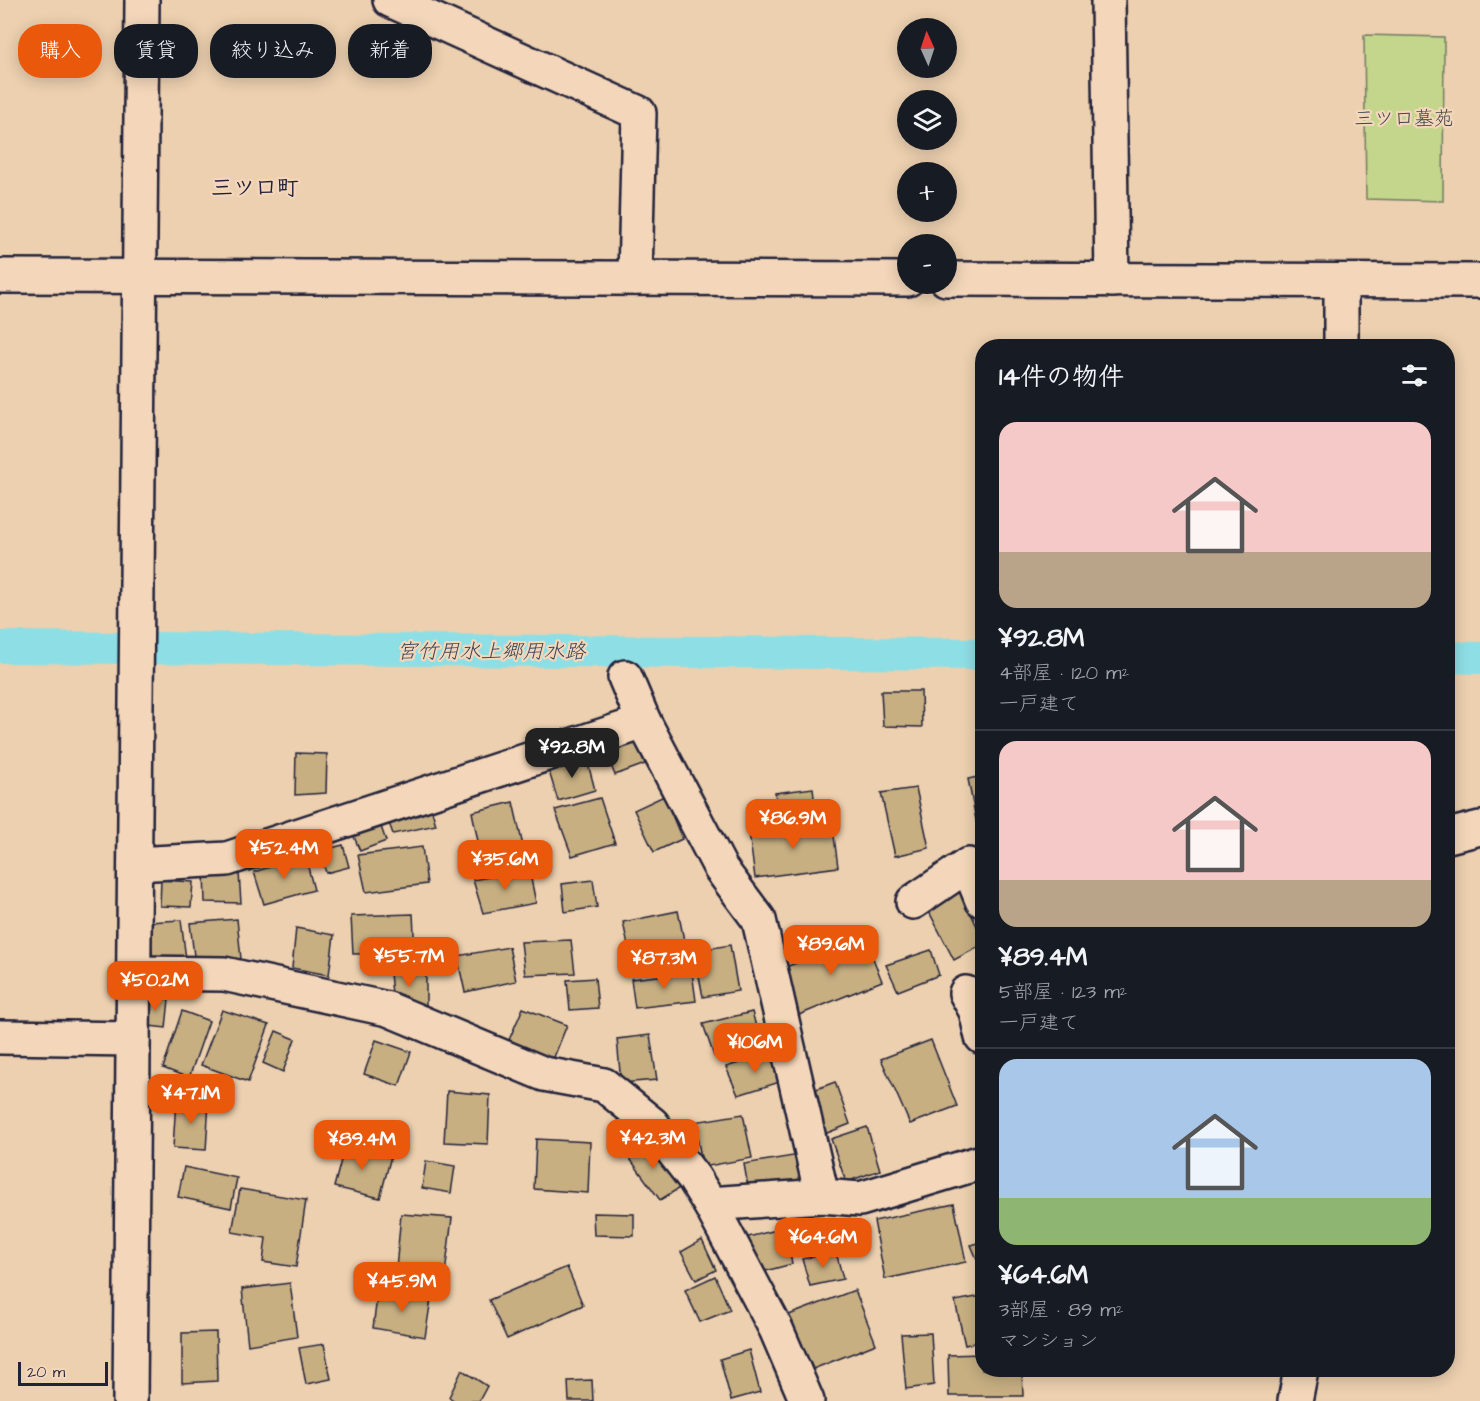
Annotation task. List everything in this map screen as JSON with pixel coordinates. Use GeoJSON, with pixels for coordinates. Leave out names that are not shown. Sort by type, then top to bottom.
{"type":"FeatureCollection","features":[{"type":"Feature","properties":{"kind":"street"},"geometry":{"type":"LineString","coordinates":[[130,1401],[142,0]]}},
{"type":"Feature","properties":{"kind":"street"},"geometry":{"type":"LineString","coordinates":[[390,0],[639,113],[635,278]]}},
{"type":"Feature","properties":{"kind":"street"},"geometry":{"type":"LineString","coordinates":[[1108,0],[1112,280]]}},
{"type":"Feature","properties":{"kind":"street"},"geometry":{"type":"LineString","coordinates":[[0,276],[897,279]]}},
{"type":"Feature","properties":{"kind":"street"},"geometry":{"type":"LineString","coordinates":[[957,279],[1480,281]]}},
{"type":"Feature","properties":{"kind":"street"},"geometry":{"type":"LineString","coordinates":[[1341,281],[1341,339]]}},
{"type":"Feature","properties":{"kind":"street"},"geometry":{"type":"LineString","coordinates":[[625,678],[644,722],[721,870],[759,920],[822,1196]]}},
{"type":"Feature","properties":{"kind":"street"},"geometry":{"type":"LineString","coordinates":[[135,864],[227,859],[644,722]]}},
{"type":"Feature","properties":{"kind":"street"},"geometry":{"type":"LineString","coordinates":[[1455,834],[1480,828]]}},
{"type":"Feature","properties":{"kind":"street"},"geometry":{"type":"LineString","coordinates":[[913,902],[968,865],[975,882]]}},
{"type":"Feature","properties":{"kind":"street"},"geometry":{"type":"LineString","coordinates":[[134,973],[224,974],[388,1009],[544,1074],[604,1085],[652,1124],[694,1178],[776,1329],[807,1401]]}},
{"type":"Feature","properties":{"kind":"street"},"geometry":{"type":"LineString","coordinates":[[0,1037],[133,1039]]}},
{"type":"Feature","properties":{"kind":"street"},"geometry":{"type":"LineString","coordinates":[[710,1204],[822,1196],[860,1199],[975,1164]]}},
{"type":"Feature","properties":{"kind":"street"},"geometry":{"type":"LineString","coordinates":[[1295,1401],[1300,1377]]}},
{"type":"Feature","properties":{"kind":"green space","name":"三ツ口墓苑"},"geometry":{"type":"Polygon","coordinates":[[[1364,35],[1444,37],[1443,201],[1366,199],[1364,35]]]}},
{"type":"Feature","properties":{"kind":"building"},"geometry":{"type":"Polygon","coordinates":[[[881,691],[921,691],[922,727],[883,726],[881,691]]]}},
{"type":"Feature","properties":{"kind":"building"},"geometry":{"type":"Polygon","coordinates":[[[635,738],[645,764],[615,775],[604,749],[635,738]]]}},
{"type":"Feature","properties":{"kind":"building"},"geometry":{"type":"Polygon","coordinates":[[[296,753],[327,754],[326,793],[295,795],[296,753]]]}},
{"type":"Feature","properties":{"kind":"building"},"geometry":{"type":"Polygon","coordinates":[[[586,756],[595,790],[558,801],[548,768],[586,756]]]}},
{"type":"Feature","properties":{"kind":"building"},"geometry":{"type":"Polygon","coordinates":[[[975,778],[975,815],[968,779],[975,778]]]}},
{"type":"Feature","properties":{"kind":"building"},"geometry":{"type":"Polygon","coordinates":[[[813,788],[816,817],[779,822],[775,793],[813,788]]]}},
{"type":"Feature","properties":{"kind":"building"},"geometry":{"type":"Polygon","coordinates":[[[916,788],[929,848],[895,856],[881,793],[916,788]]]}},
{"type":"Feature","properties":{"kind":"building"},"geometry":{"type":"Polygon","coordinates":[[[664,796],[682,839],[654,852],[634,810],[664,796]]]}},
{"type":"Feature","properties":{"kind":"building"},"geometry":{"type":"Polygon","coordinates":[[[600,798],[615,843],[572,856],[555,810],[600,798]]]}},
{"type":"Feature","properties":{"kind":"building"},"geometry":{"type":"Polygon","coordinates":[[[513,802],[523,846],[481,856],[472,812],[513,802]]]}},
{"type":"Feature","properties":{"kind":"building"},"geometry":{"type":"Polygon","coordinates":[[[430,804],[436,825],[393,834],[386,815],[430,804]]]}},
{"type":"Feature","properties":{"kind":"building"},"geometry":{"type":"Polygon","coordinates":[[[378,818],[386,841],[360,851],[350,827],[378,818]]]}},
{"type":"Feature","properties":{"kind":"building"},"geometry":{"type":"Polygon","coordinates":[[[832,821],[838,867],[755,878],[749,832],[832,821]]]}},
{"type":"Feature","properties":{"kind":"building"},"geometry":{"type":"Polygon","coordinates":[[[343,845],[349,867],[326,873],[320,851],[343,845]]]}},
{"type":"Feature","properties":{"kind":"building"},"geometry":{"type":"Polygon","coordinates":[[[422,847],[427,884],[366,892],[358,855],[422,847]]]}},
{"type":"Feature","properties":{"kind":"building"},"geometry":{"type":"Polygon","coordinates":[[[305,856],[314,890],[264,904],[254,872],[305,856]]]}},
{"type":"Feature","properties":{"kind":"building"},"geometry":{"type":"Polygon","coordinates":[[[529,869],[536,903],[483,913],[473,880],[529,869]]]}},
{"type":"Feature","properties":{"kind":"building"},"geometry":{"type":"Polygon","coordinates":[[[204,872],[239,873],[241,903],[205,902],[204,872]]]}},
{"type":"Feature","properties":{"kind":"building"},"geometry":{"type":"Polygon","coordinates":[[[161,880],[193,882],[191,907],[160,906],[161,880]]]}},
{"type":"Feature","properties":{"kind":"building"},"geometry":{"type":"Polygon","coordinates":[[[593,880],[597,907],[565,912],[562,884],[593,880]]]}},
{"type":"Feature","properties":{"kind":"building"},"geometry":{"type":"Polygon","coordinates":[[[957,884],[975,922],[975,949],[954,960],[923,900],[957,884]]]}},
{"type":"Feature","properties":{"kind":"building"},"geometry":{"type":"Polygon","coordinates":[[[678,911],[686,950],[631,960],[623,922],[678,911]]]}},
{"type":"Feature","properties":{"kind":"building"},"geometry":{"type":"Polygon","coordinates":[[[413,914],[415,953],[353,954],[351,916],[413,914]]]}},
{"type":"Feature","properties":{"kind":"building"},"geometry":{"type":"Polygon","coordinates":[[[237,919],[241,959],[195,964],[190,923],[237,919]]]}},
{"type":"Feature","properties":{"kind":"building"},"geometry":{"type":"Polygon","coordinates":[[[181,920],[186,959],[153,961],[149,922],[181,920]]]}},
{"type":"Feature","properties":{"kind":"building"},"geometry":{"type":"Polygon","coordinates":[[[296,928],[334,935],[329,975],[292,968],[296,928]]]}},
{"type":"Feature","properties":{"kind":"building"},"geometry":{"type":"Polygon","coordinates":[[[865,938],[882,981],[799,1015],[780,969],[865,938]]]}},
{"type":"Feature","properties":{"kind":"building"},"geometry":{"type":"Polygon","coordinates":[[[571,940],[575,973],[525,975],[521,942],[571,940]]]}},
{"type":"Feature","properties":{"kind":"building"},"geometry":{"type":"Polygon","coordinates":[[[730,945],[738,991],[703,997],[694,951],[730,945]]]}},
{"type":"Feature","properties":{"kind":"building"},"geometry":{"type":"Polygon","coordinates":[[[509,947],[516,981],[465,992],[457,956],[509,947]]]}},
{"type":"Feature","properties":{"kind":"building"},"geometry":{"type":"Polygon","coordinates":[[[931,950],[939,975],[898,991],[886,965],[931,950]]]}},
{"type":"Feature","properties":{"kind":"building"},"geometry":{"type":"Polygon","coordinates":[[[426,971],[426,1005],[393,1005],[390,973],[426,971]]]}},
{"type":"Feature","properties":{"kind":"building"},"geometry":{"type":"Polygon","coordinates":[[[692,972],[696,1001],[635,1008],[631,979],[692,972]]]}},
{"type":"Feature","properties":{"kind":"building"},"geometry":{"type":"Polygon","coordinates":[[[595,978],[598,1008],[570,1010],[567,980],[595,978]]]}},
{"type":"Feature","properties":{"kind":"building"},"geometry":{"type":"Polygon","coordinates":[[[143,997],[169,999],[166,1028],[141,1025],[143,997]]]}},
{"type":"Feature","properties":{"kind":"building"},"geometry":{"type":"Polygon","coordinates":[[[523,1008],[567,1025],[550,1067],[505,1049],[523,1008]]]}},
{"type":"Feature","properties":{"kind":"building"},"geometry":{"type":"Polygon","coordinates":[[[222,1010],[269,1025],[248,1082],[201,1065],[222,1010]]]}},
{"type":"Feature","properties":{"kind":"building"},"geometry":{"type":"Polygon","coordinates":[[[182,1011],[209,1021],[189,1078],[163,1068],[182,1011]]]}},
{"type":"Feature","properties":{"kind":"building"},"geometry":{"type":"Polygon","coordinates":[[[752,1012],[761,1044],[714,1056],[703,1024],[752,1012]]]}},
{"type":"Feature","properties":{"kind":"building"},"geometry":{"type":"Polygon","coordinates":[[[276,1031],[295,1039],[283,1072],[263,1063],[276,1031]]]}},
{"type":"Feature","properties":{"kind":"building"},"geometry":{"type":"Polygon","coordinates":[[[650,1035],[657,1080],[621,1083],[617,1039],[650,1035]]]}},
{"type":"Feature","properties":{"kind":"building"},"geometry":{"type":"Polygon","coordinates":[[[376,1040],[411,1052],[399,1086],[364,1074],[376,1040]]]}},
{"type":"Feature","properties":{"kind":"building"},"geometry":{"type":"Polygon","coordinates":[[[931,1040],[957,1106],[910,1124],[881,1059],[931,1040]]]}},
{"type":"Feature","properties":{"kind":"building"},"geometry":{"type":"Polygon","coordinates":[[[772,1053],[783,1081],[738,1095],[726,1067],[772,1053]]]}},
{"type":"Feature","properties":{"kind":"building"},"geometry":{"type":"Polygon","coordinates":[[[835,1082],[850,1124],[822,1135],[806,1093],[835,1082]]]}},
{"type":"Feature","properties":{"kind":"building"},"geometry":{"type":"Polygon","coordinates":[[[447,1091],[490,1095],[488,1144],[444,1142],[447,1091]]]}},
{"type":"Feature","properties":{"kind":"building"},"geometry":{"type":"Polygon","coordinates":[[[176,1100],[209,1102],[206,1150],[173,1148],[176,1100]]]}},
{"type":"Feature","properties":{"kind":"building"},"geometry":{"type":"Polygon","coordinates":[[[743,1114],[752,1158],[703,1167],[694,1122],[743,1114]]]}},
{"type":"Feature","properties":{"kind":"building"},"geometry":{"type":"Polygon","coordinates":[[[867,1127],[880,1170],[846,1182],[831,1139],[867,1127]]]}},
{"type":"Feature","properties":{"kind":"building"},"geometry":{"type":"Polygon","coordinates":[[[536,1139],[590,1142],[588,1193],[534,1189],[536,1139]]]}},
{"type":"Feature","properties":{"kind":"building"},"geometry":{"type":"Polygon","coordinates":[[[646,1139],[681,1187],[660,1200],[625,1152],[646,1139]]]}},
{"type":"Feature","properties":{"kind":"building"},"geometry":{"type":"Polygon","coordinates":[[[345,1145],[391,1156],[380,1198],[334,1187],[345,1145]]]}},
{"type":"Feature","properties":{"kind":"building"},"geometry":{"type":"Polygon","coordinates":[[[805,1154],[809,1179],[748,1187],[744,1164],[805,1154]]]}},
{"type":"Feature","properties":{"kind":"building"},"geometry":{"type":"Polygon","coordinates":[[[426,1161],[455,1166],[451,1193],[422,1188],[426,1161]]]}},
{"type":"Feature","properties":{"kind":"building"},"geometry":{"type":"Polygon","coordinates":[[[184,1167],[237,1178],[231,1208],[178,1197],[184,1167]]]}},
{"type":"Feature","properties":{"kind":"building"},"geometry":{"type":"Polygon","coordinates":[[[240,1189],[306,1200],[296,1267],[263,1262],[266,1238],[232,1232],[240,1189]]]}},
{"type":"Feature","properties":{"kind":"building"},"geometry":{"type":"Polygon","coordinates":[[[954,1204],[966,1262],[885,1279],[874,1221],[954,1204]]]}},
{"type":"Feature","properties":{"kind":"building"},"geometry":{"type":"Polygon","coordinates":[[[593,1213],[634,1214],[634,1236],[594,1235],[593,1213]]]}},
{"type":"Feature","properties":{"kind":"building"},"geometry":{"type":"Polygon","coordinates":[[[401,1214],[452,1218],[445,1274],[396,1269],[401,1214]]]}},
{"type":"Feature","properties":{"kind":"building"},"geometry":{"type":"Polygon","coordinates":[[[785,1228],[792,1264],[758,1273],[748,1237],[785,1228]]]}},
{"type":"Feature","properties":{"kind":"building"},"geometry":{"type":"Polygon","coordinates":[[[702,1240],[716,1270],[696,1280],[681,1252],[702,1240]]]}},
{"type":"Feature","properties":{"kind":"building"},"geometry":{"type":"Polygon","coordinates":[[[836,1252],[843,1279],[810,1286],[802,1259],[836,1252]]]}},
{"type":"Feature","properties":{"kind":"building"},"geometry":{"type":"Polygon","coordinates":[[[567,1267],[583,1305],[507,1339],[489,1300],[567,1267]]]}},
{"type":"Feature","properties":{"kind":"building"},"geometry":{"type":"Polygon","coordinates":[[[715,1276],[730,1310],[700,1322],[685,1290],[715,1276]]]}},
{"type":"Feature","properties":{"kind":"building"},"geometry":{"type":"Polygon","coordinates":[[[290,1283],[297,1337],[248,1345],[242,1289],[290,1283]]]}},
{"type":"Feature","properties":{"kind":"building"},"geometry":{"type":"Polygon","coordinates":[[[378,1290],[431,1299],[425,1337],[373,1328],[378,1290]]]}},
{"type":"Feature","properties":{"kind":"building"},"geometry":{"type":"Polygon","coordinates":[[[855,1290],[876,1344],[813,1369],[789,1315],[855,1290]]]}},
{"type":"Feature","properties":{"kind":"building"},"geometry":{"type":"Polygon","coordinates":[[[975,1297],[975,1343],[965,1345],[955,1301],[975,1297]]]}},
{"type":"Feature","properties":{"kind":"building"},"geometry":{"type":"Polygon","coordinates":[[[216,1332],[217,1381],[182,1383],[182,1333],[216,1332]]]}},
{"type":"Feature","properties":{"kind":"building"},"geometry":{"type":"Polygon","coordinates":[[[931,1333],[934,1385],[906,1389],[901,1334],[931,1333]]]}},
{"type":"Feature","properties":{"kind":"building"},"geometry":{"type":"Polygon","coordinates":[[[324,1344],[331,1379],[306,1384],[299,1348],[324,1344]]]}},
{"type":"Feature","properties":{"kind":"building"},"geometry":{"type":"Polygon","coordinates":[[[749,1350],[760,1392],[731,1400],[720,1359],[749,1350]]]}},
{"type":"Feature","properties":{"kind":"building"},"geometry":{"type":"Polygon","coordinates":[[[975,1354],[975,1377],[1022,1377],[1023,1396],[949,1396],[948,1355],[975,1354]]]}},
{"type":"Feature","properties":{"kind":"building"},"geometry":{"type":"Polygon","coordinates":[[[462,1370],[487,1386],[479,1401],[455,1401],[449,1397],[462,1370]]]}},
{"type":"Feature","properties":{"kind":"building"},"geometry":{"type":"Polygon","coordinates":[[[592,1380],[593,1401],[569,1401],[568,1381],[592,1380]]]}},
{"type":"Feature","properties":{"kind":"waterway","name":"宮竹用水上郷用水路"},"geometry":{"type":"LineString","coordinates":[[0,647],[975,654]]}},
{"type":"Feature","properties":{"kind":"waterway","name":"宮竹用水上郷用水路"},"geometry":{"type":"LineString","coordinates":[[1455,657],[1480,658]]}},
{"type":"Feature","properties":{"kind":"district","name":"三ツ口町"},"geometry":{"type":"Point","coordinates":[255,187]}}]}
